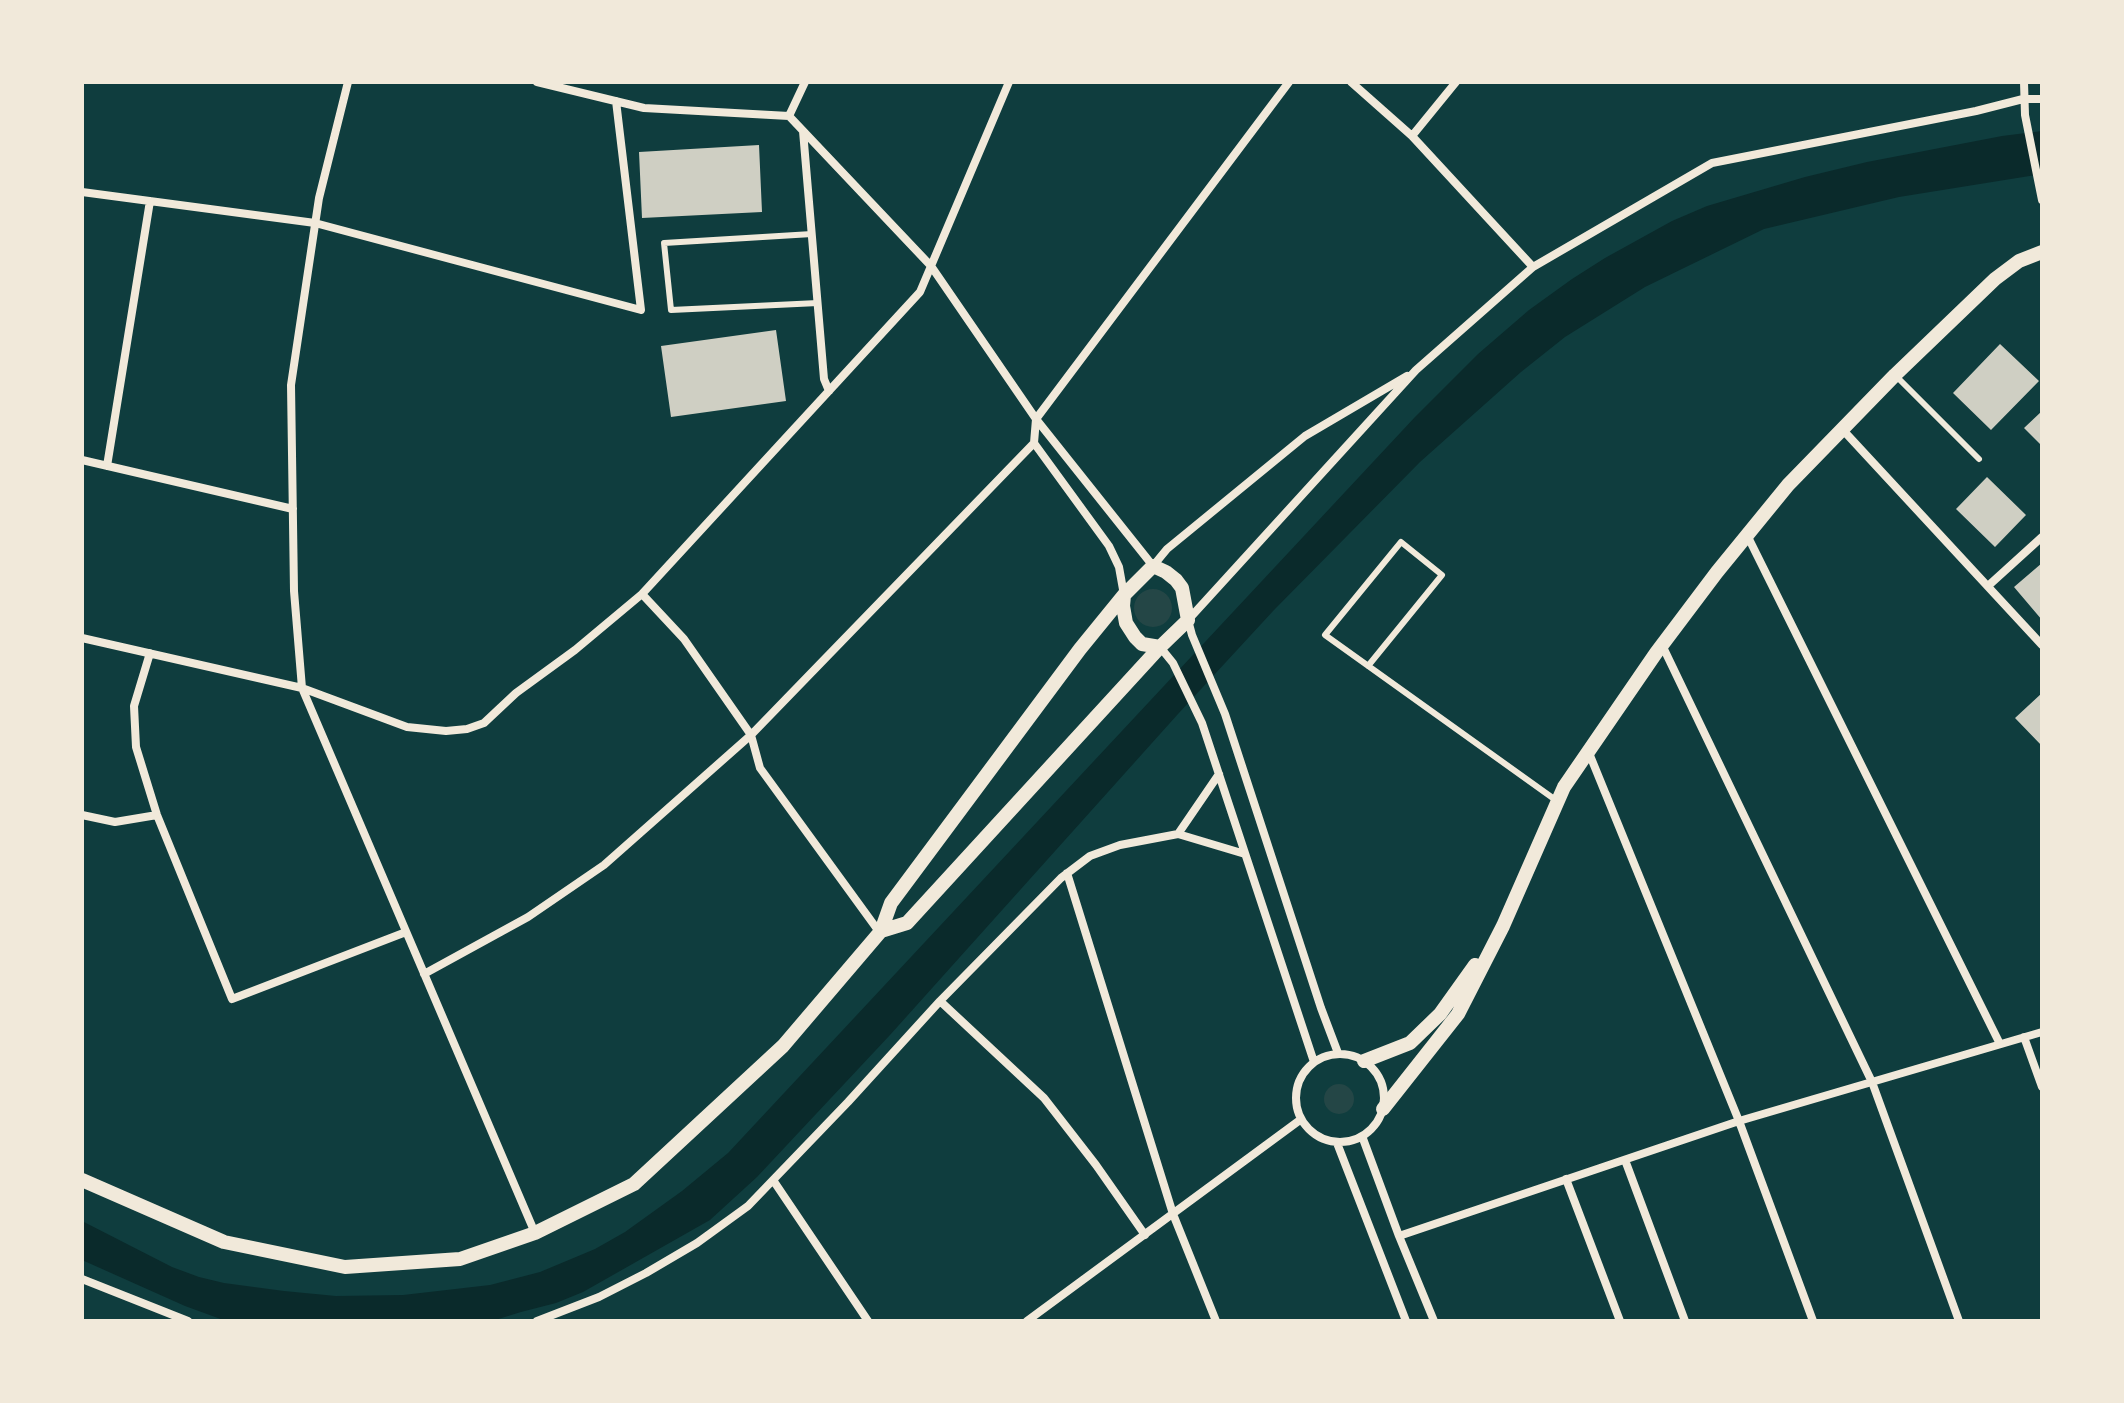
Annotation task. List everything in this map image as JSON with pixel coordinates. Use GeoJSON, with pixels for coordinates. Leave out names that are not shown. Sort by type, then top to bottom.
{"type":"FeatureCollection","features":[{"type":"Feature","properties":{"kind":"street"},"geometry":{"type":"LineString","coordinates":[[348,82],[319,198],[291,385],[294,591],[302,688],[535,1233]]}},
{"type":"Feature","properties":{"kind":"street"},"geometry":{"type":"LineString","coordinates":[[537,82],[644,108],[789,116],[931,266],[1036,419],[1153,566],[1166,572],[1182,588],[1192,635],[1225,714],[1338,1053]]}},
{"type":"Feature","properties":{"kind":"street"},"geometry":{"type":"LineString","coordinates":[[789,116],[805,82]]}},
{"type":"Feature","properties":{"kind":"street"},"geometry":{"type":"LineString","coordinates":[[82,638],[302,688],[407,727],[446,731],[484,723],[516,693],[575,650],[642,594],[920,292],[1009,82]]}},
{"type":"Feature","properties":{"kind":"street"},"geometry":{"type":"LineString","coordinates":[[424,974],[528,917],[604,865],[751,735],[1034,443],[1036,419],[1289,82]]}},
{"type":"Feature","properties":{"kind":"street"},"geometry":{"type":"LineString","coordinates":[[1351,82],[1412,136],[1533,267]]}},
{"type":"Feature","properties":{"kind":"street"},"geometry":{"type":"LineString","coordinates":[[1412,136],[1456,82]]}},
{"type":"Feature","properties":{"kind":"street"},"geometry":{"type":"LineString","coordinates":[[2024,82],[2025,115],[2042,200]]}},
{"type":"Feature","properties":{"kind":"street"},"geometry":{"type":"LineString","coordinates":[[881,932],[907,923],[1165,653],[1188,620],[1416,370],[1533,267],[1712,163],[2023,99],[2042,99]]}},
{"type":"Feature","properties":{"kind":"street"},"geometry":{"type":"LineString","coordinates":[[82,192],[315,223],[641,310],[616,101]]}},
{"type":"Feature","properties":{"kind":"street"},"geometry":{"type":"LineString","coordinates":[[803,130],[824,379],[829,391]]}},
{"type":"Feature","properties":{"kind":"street"},"geometry":{"type":"LineString","coordinates":[[107,466],[150,201]]}},
{"type":"Feature","properties":{"kind":"street"},"geometry":{"type":"LineString","coordinates":[[1383,1109],[1381,1081],[1374,1069],[1352,1055],[1338,1053],[1314,1062],[1301,1076],[1296,1090],[1295,1105],[1300,1120],[1323,1140],[1337,1143],[1352,1141],[1377,1123],[1383,1109],[1458,1014],[1503,926],[1564,787],[1662,645],[1788,485],[1842,429],[1995,279],[2019,261],[2042,252]]}},
{"type":"Feature","properties":{"kind":"street"},"geometry":{"type":"LineString","coordinates":[[82,1180],[224,1242],[345,1267],[460,1259],[535,1233],[634,1184],[783,1046],[881,932],[891,903],[1080,649],[1167,549],[1305,436],[1416,370]]}},
{"type":"Feature","properties":{"kind":"street"},"geometry":{"type":"LineString","coordinates":[[1842,429],[2042,645]]}},
{"type":"Feature","properties":{"kind":"street"},"geometry":{"type":"LineString","coordinates":[[1034,443],[1109,546],[1119,567],[1126,623],[1142,644],[1165,653],[1202,723],[1314,1062]]}},
{"type":"Feature","properties":{"kind":"street"},"geometry":{"type":"LineString","coordinates":[[82,460],[293,509]]}},
{"type":"Feature","properties":{"kind":"street"},"geometry":{"type":"LineString","coordinates":[[1747,535],[2000,1044]]}},
{"type":"Feature","properties":{"kind":"street"},"geometry":{"type":"LineString","coordinates":[[1988,586],[2042,537]]}},
{"type":"Feature","properties":{"kind":"street"},"geometry":{"type":"LineString","coordinates":[[642,594],[684,639],[751,735],[760,768],[881,932]]}},
{"type":"Feature","properties":{"kind":"street"},"geometry":{"type":"LineString","coordinates":[[1662,645],[1872,1082],[1959,1321]]}},
{"type":"Feature","properties":{"kind":"street"},"geometry":{"type":"LineString","coordinates":[[150,653],[134,706],[136,747],[157,815],[232,999],[406,932]]}},
{"type":"Feature","properties":{"kind":"street"},"geometry":{"type":"LineString","coordinates":[[1588,752],[1739,1121],[1813,1321]]}},
{"type":"Feature","properties":{"kind":"street"},"geometry":{"type":"LineString","coordinates":[[1178,834],[1219,774]]}},
{"type":"Feature","properties":{"kind":"street"},"geometry":{"type":"LineString","coordinates":[[82,815],[115,822],[157,815]]}},
{"type":"Feature","properties":{"kind":"street"},"geometry":{"type":"LineString","coordinates":[[537,1321],[556,1319],[646,1273],[697,1243],[748,1206],[940,1001],[1067,873],[1090,856],[1120,845],[1178,834],[1245,854]]}},
{"type":"Feature","properties":{"kind":"street"},"geometry":{"type":"LineString","coordinates":[[1067,873],[1173,1214],[1216,1321]]}},
{"type":"Feature","properties":{"kind":"street"},"geometry":{"type":"LineString","coordinates":[[1364,1061],[1410,1043],[1440,1014],[1503,926]]}},
{"type":"Feature","properties":{"kind":"street"},"geometry":{"type":"LineString","coordinates":[[940,1001],[1044,1098],[1145,1235]]}},
{"type":"Feature","properties":{"kind":"street"},"geometry":{"type":"LineString","coordinates":[[1399,1236],[1739,1121],[2042,1032]]}},
{"type":"Feature","properties":{"kind":"street"},"geometry":{"type":"LineString","coordinates":[[2024,1037],[2042,1087]]}},
{"type":"Feature","properties":{"kind":"street"},"geometry":{"type":"LineString","coordinates":[[1027,1321],[1300,1120]]}},
{"type":"Feature","properties":{"kind":"street"},"geometry":{"type":"LineString","coordinates":[[1362,1136],[1434,1321]]}},
{"type":"Feature","properties":{"kind":"street"},"geometry":{"type":"LineString","coordinates":[[1337,1143],[1406,1321]]}},
{"type":"Feature","properties":{"kind":"street"},"geometry":{"type":"LineString","coordinates":[[1625,1160],[1685,1321]]}},
{"type":"Feature","properties":{"kind":"street"},"geometry":{"type":"LineString","coordinates":[[1566,1179],[1620,1321]]}},
{"type":"Feature","properties":{"kind":"street"},"geometry":{"type":"LineString","coordinates":[[773,1180],[868,1321]]}},
{"type":"Feature","properties":{"kind":"street"},"geometry":{"type":"LineString","coordinates":[[82,1279],[188,1321]]}},
{"type":"Feature","properties":{"kind":"lane"},"geometry":{"type":"LineString","coordinates":[[812,234],[664,243],[671,310],[818,303]]}},
{"type":"Feature","properties":{"kind":"lane"},"geometry":{"type":"LineString","coordinates":[[1895,375],[1979,459]]}},
{"type":"Feature","properties":{"kind":"lane"},"geometry":{"type":"LineString","coordinates":[[1368,666],[1442,575],[1401,542],[1325,635],[1368,666],[1558,802]]}},
{"type":"Feature","properties":{"kind":"shaded area"},"geometry":{"type":"Polygon","coordinates":[[[2042,131],[2042,174],[1899,197],[1764,229],[1645,287],[1565,337],[1521,372],[1420,462],[1274,610],[890,1035],[757,1177],[710,1220],[583,1292],[492,1321],[226,1321],[82,1260],[82,1221],[172,1267],[224,1283],[336,1296],[403,1295],[490,1285],[540,1272],[595,1249],[625,1232],[728,1153],[1415,417],[1478,354],[1529,310],[1605,258],[1672,221],[1707,206],[1867,162],[2042,131]]]}},
{"type":"Feature","properties":{"kind":"shaded area"},"geometry":{"type":"Polygon","coordinates":[[[1153,589],[1166,595],[1172,608],[1166,621],[1153,627],[1140,621],[1134,608],[1140,595],[1153,589]]]}},
{"type":"Feature","properties":{"kind":"shaded area"},"geometry":{"type":"Polygon","coordinates":[[[1339,1084],[1350,1088],[1354,1099],[1350,1110],[1339,1114],[1328,1110],[1324,1099],[1328,1088],[1339,1084]]]}},
{"type":"Feature","properties":{"kind":"building"},"geometry":{"type":"Polygon","coordinates":[[[759,145],[762,212],[642,218],[639,152],[759,145]]]}},
{"type":"Feature","properties":{"kind":"building"},"geometry":{"type":"Polygon","coordinates":[[[776,330],[786,401],[671,417],[661,346],[776,330]]]}},
{"type":"Feature","properties":{"kind":"building"},"geometry":{"type":"Polygon","coordinates":[[[2000,344],[2039,381],[1991,430],[1953,393],[2000,344]]]}},
{"type":"Feature","properties":{"kind":"building"},"geometry":{"type":"Polygon","coordinates":[[[2042,411],[2042,446],[2024,428],[2042,411]]]}},
{"type":"Feature","properties":{"kind":"building"},"geometry":{"type":"Polygon","coordinates":[[[1987,477],[2026,515],[1995,547],[1956,509],[1987,477]]]}},
{"type":"Feature","properties":{"kind":"building"},"geometry":{"type":"Polygon","coordinates":[[[2042,563],[2042,620],[2014,587],[2042,563]]]}},
{"type":"Feature","properties":{"kind":"building"},"geometry":{"type":"Polygon","coordinates":[[[2042,693],[2042,746],[2015,718],[2042,693]]]}}]}
